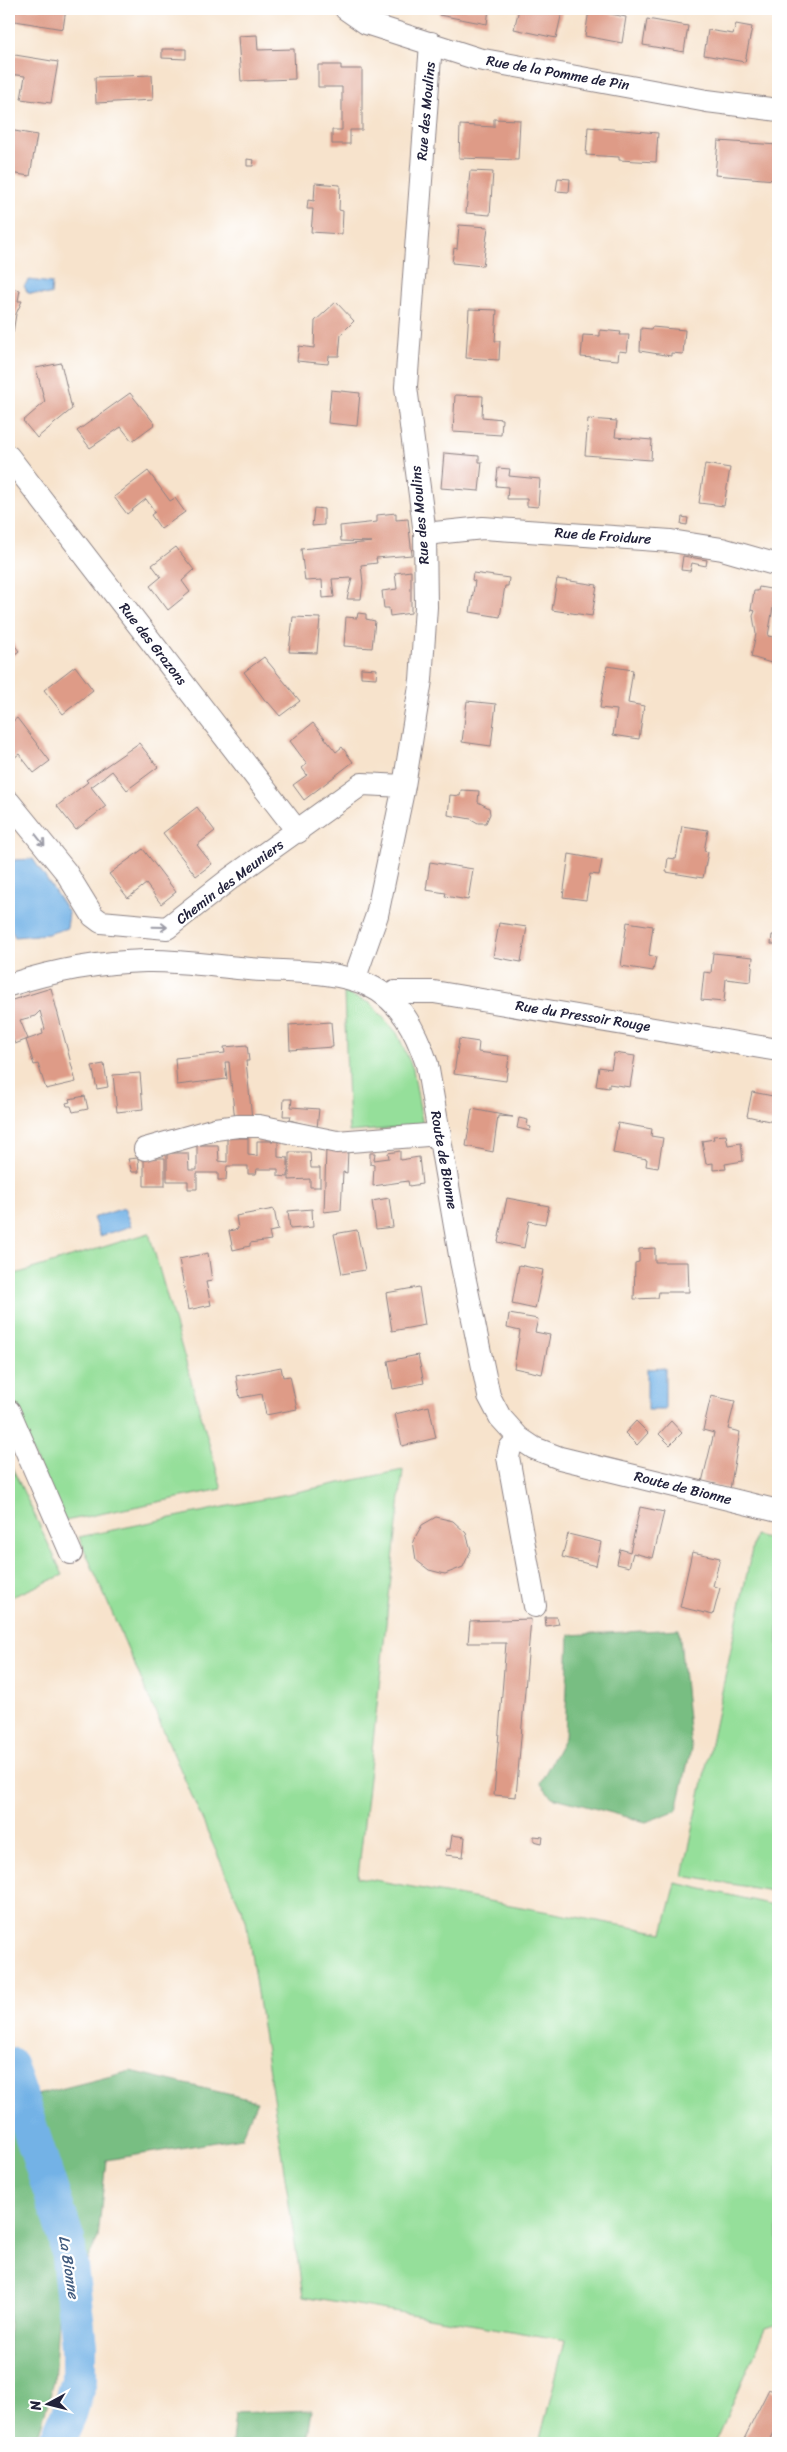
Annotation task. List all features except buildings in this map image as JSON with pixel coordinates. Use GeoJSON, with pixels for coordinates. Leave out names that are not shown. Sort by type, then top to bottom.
{"type":"FeatureCollection","features":[{"type":"Feature","properties":{"kind":"street","name":"Rue de la Pomme de Pin"},"geometry":{"type":"LineString","coordinates":[[346,9],[366,23],[478,59],[707,101],[778,110]]}},
{"type":"Feature","properties":{"kind":"street","name":"Rue des Moulins"},"geometry":{"type":"LineString","coordinates":[[354,980],[376,915],[404,786],[422,680],[426,606],[424,534],[406,387],[431,44]]}},
{"type":"Feature","properties":{"kind":"street","name":"Rue des Grazons"},"geometry":{"type":"LineString","coordinates":[[9,458],[298,832]]}},
{"type":"Feature","properties":{"kind":"street","name":"Rue de Froidure"},"geometry":{"type":"LineString","coordinates":[[424,534],[483,528],[671,541],[722,549],[778,565]]}},
{"type":"Feature","properties":{"kind":"street","name":"Chemin des Meuniers"},"geometry":{"type":"LineString","coordinates":[[9,802],[66,872],[93,916],[101,922],[167,928],[231,878],[298,832],[362,784],[404,786]]}},
{"type":"Feature","properties":{"kind":"street","name":"Route de Bionne"},"geometry":{"type":"LineString","coordinates":[[9,985],[78,968],[148,961],[316,974],[354,980],[369,985],[389,998],[402,1012],[419,1039],[427,1064],[461,1261],[490,1396],[500,1417],[519,1438],[534,1448],[560,1458],[778,1511]]}},
{"type":"Feature","properties":{"kind":"street","name":"Rue du Pressoir Rouge"},"geometry":{"type":"LineString","coordinates":[[389,998],[395,992],[434,992],[778,1050]]}},
{"type":"Feature","properties":{"kind":"street"},"geometry":{"type":"LineString","coordinates":[[145,1149],[215,1129],[238,1126],[259,1126],[337,1142],[440,1134]]}},
{"type":"Feature","properties":{"kind":"street"},"geometry":{"type":"LineString","coordinates":[[9,1411],[71,1553]]}},
{"type":"Feature","properties":{"kind":"street"},"geometry":{"type":"LineString","coordinates":[[519,1438],[510,1448],[508,1457],[535,1606]]}},
{"type":"Feature","properties":{"kind":"green space"},"geometry":{"type":"Polygon","coordinates":[[[344,993],[370,1003],[397,1033],[413,1069],[423,1126],[349,1132],[344,993]]]}},
{"type":"Feature","properties":{"kind":"green space"},"geometry":{"type":"Polygon","coordinates":[[[149,1233],[222,1489],[65,1521],[9,1403],[9,1276],[149,1233]]]}},
{"type":"Feature","properties":{"kind":"green space"},"geometry":{"type":"Polygon","coordinates":[[[9,1461],[63,1575],[9,1598],[9,1461]]]}},
{"type":"Feature","properties":{"kind":"green space"},"geometry":{"type":"Polygon","coordinates":[[[403,1470],[358,1877],[663,1933],[676,1883],[778,1906],[778,2324],[766,2328],[715,2443],[539,2443],[565,2340],[303,2296],[246,1920],[79,1537],[403,1470]]]}},
{"type":"Feature","properties":{"kind":"green space"},"geometry":{"type":"Polygon","coordinates":[[[755,1535],[778,1541],[778,1892],[683,1876],[755,1535]]]}},
{"type":"Feature","properties":{"kind":"green space"},"geometry":{"type":"Polygon","coordinates":[[[679,1629],[691,1749],[677,1810],[646,1822],[552,1797],[540,1783],[565,1737],[569,1635],[679,1629]]]}},
{"type":"Feature","properties":{"kind":"green space"},"geometry":{"type":"Polygon","coordinates":[[[131,2071],[257,2101],[241,2138],[106,2160],[98,2238],[58,2318],[54,2382],[36,2443],[9,2443],[9,2102],[131,2071]]]}},
{"type":"Feature","properties":{"kind":"green space"},"geometry":{"type":"Polygon","coordinates":[[[312,2410],[307,2443],[232,2443],[235,2413],[312,2410]]]}},
{"type":"Feature","properties":{"kind":"water"},"geometry":{"type":"Polygon","coordinates":[[[29,280],[52,283],[51,295],[28,293],[24,286],[29,280]]]}},
{"type":"Feature","properties":{"kind":"water"},"geometry":{"type":"Polygon","coordinates":[[[33,859],[69,913],[67,928],[48,934],[15,937],[9,920],[7,899],[14,860],[33,859]]]}},
{"type":"Feature","properties":{"kind":"water"},"geometry":{"type":"Polygon","coordinates":[[[124,1208],[131,1226],[100,1236],[93,1218],[124,1208]]]}},
{"type":"Feature","properties":{"kind":"water"},"geometry":{"type":"Polygon","coordinates":[[[665,1368],[665,1410],[647,1410],[647,1369],[665,1368]]]}},
{"type":"Feature","properties":{"kind":"waterway","name":"La Bionne"},"geometry":{"type":"LineString","coordinates":[[9,2065],[67,2240],[79,2345],[79,2380],[69,2414],[56,2443]]}}]}
